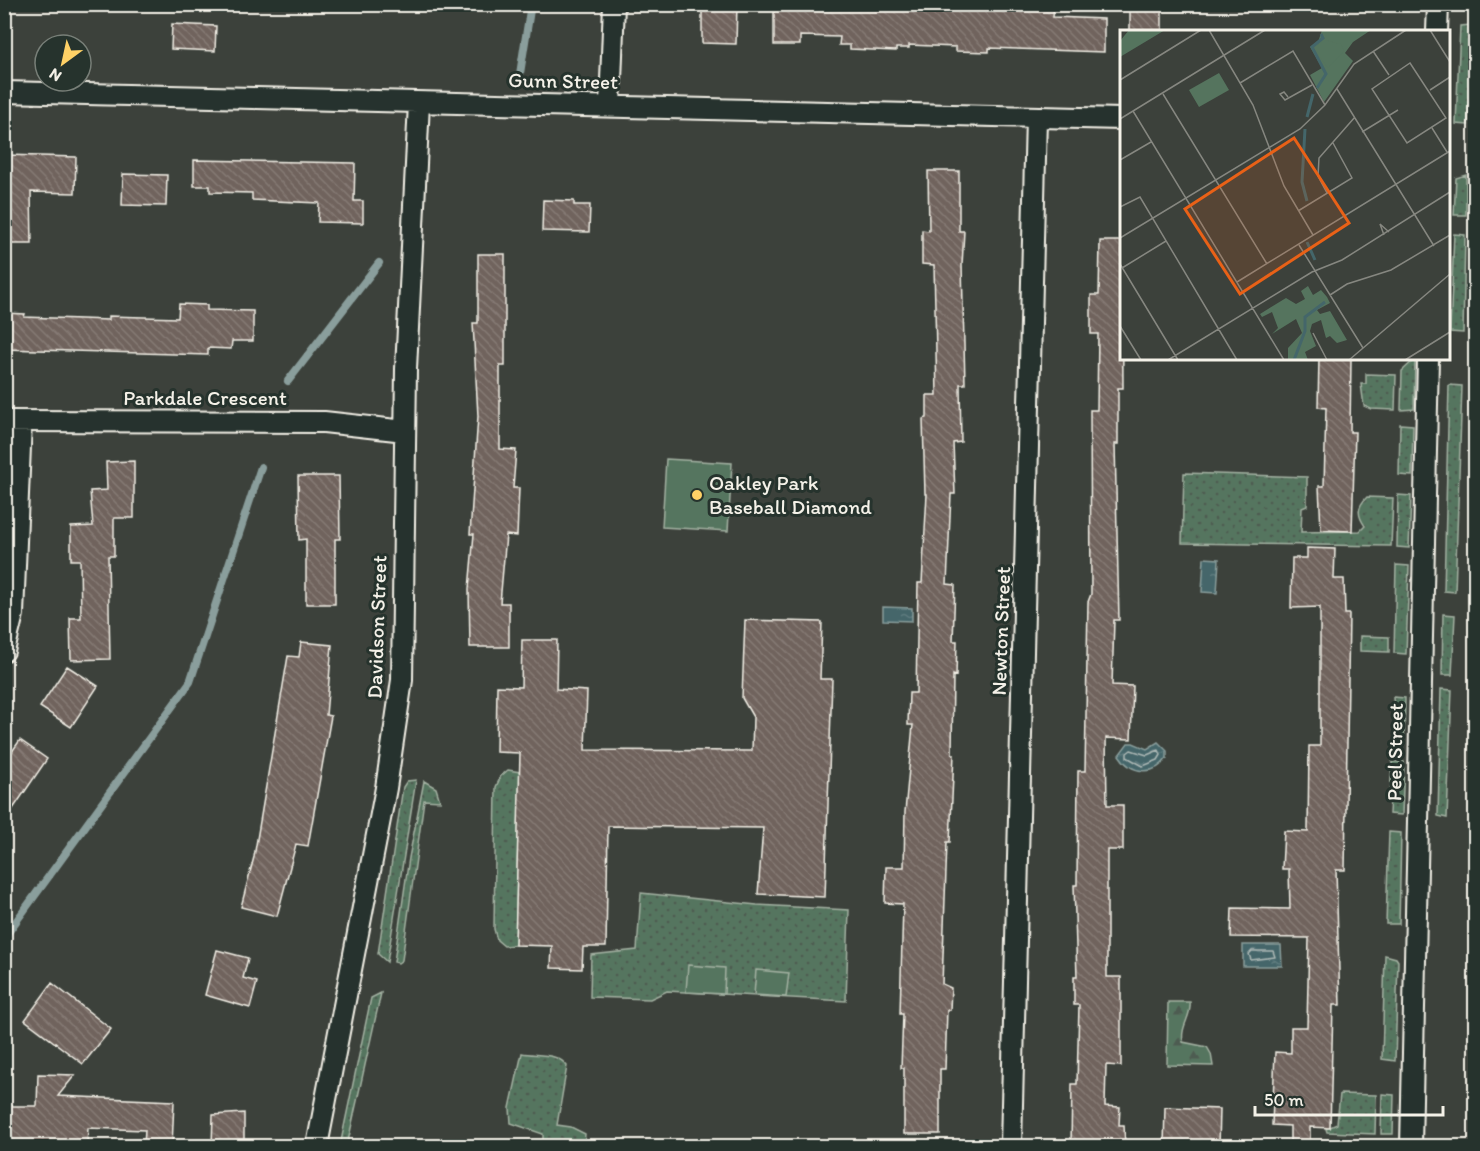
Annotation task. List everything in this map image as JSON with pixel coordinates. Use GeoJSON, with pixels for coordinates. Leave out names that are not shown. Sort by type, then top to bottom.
{"type":"FeatureCollection","features":[{"type":"Feature","properties":{"kind":"street"},"geometry":{"type":"LineString","coordinates":[[610,106],[614,4]]}},
{"type":"Feature","properties":{"kind":"street"},"geometry":{"type":"LineString","coordinates":[[1437,30],[1438,4]]}},
{"type":"Feature","properties":{"kind":"street","name":"Gunn Street"},"geometry":{"type":"LineString","coordinates":[[4,93],[1120,119]]}},
{"type":"Feature","properties":{"kind":"street","name":"Davidson Street"},"geometry":{"type":"LineString","coordinates":[[317,1146],[386,788],[402,680],[405,431],[419,103]]}},
{"type":"Feature","properties":{"kind":"street","name":"Newton Street"},"geometry":{"type":"LineString","coordinates":[[1011,1146],[1036,117]]}},
{"type":"Feature","properties":{"kind":"street","name":"Peel Street"},"geometry":{"type":"LineString","coordinates":[[1411,1146],[1428,360]]}},
{"type":"Feature","properties":{"kind":"street"},"geometry":{"type":"LineString","coordinates":[[4,651],[13,614],[13,422]]}},
{"type":"Feature","properties":{"kind":"street","name":"Parkdale Crescent"},"geometry":{"type":"LineString","coordinates":[[13,422],[324,422],[405,431]]}},
{"type":"Feature","properties":{"kind":"green space"},"geometry":{"type":"Polygon","coordinates":[[[1472,25],[1468,125],[1456,124],[1460,26],[1472,25]]]}},
{"type":"Feature","properties":{"kind":"green space"},"geometry":{"type":"Polygon","coordinates":[[[1466,175],[1466,215],[1454,215],[1456,178],[1466,175]]]}},
{"type":"Feature","properties":{"kind":"green space"},"geometry":{"type":"Polygon","coordinates":[[[1454,234],[1465,235],[1463,333],[1450,332],[1454,234]]]}},
{"type":"Feature","properties":{"kind":"green space"},"geometry":{"type":"Polygon","coordinates":[[[1415,360],[1414,409],[1401,410],[1402,371],[1415,360]]]}},
{"type":"Feature","properties":{"kind":"green space"},"geometry":{"type":"Polygon","coordinates":[[[1366,374],[1396,375],[1395,410],[1371,409],[1364,406],[1361,384],[1366,384],[1366,374]]]}},
{"type":"Feature","properties":{"kind":"green space"},"geometry":{"type":"Polygon","coordinates":[[[1449,385],[1462,386],[1455,592],[1444,591],[1449,385]]]}},
{"type":"Feature","properties":{"kind":"green space"},"geometry":{"type":"Polygon","coordinates":[[[1400,424],[1413,425],[1412,476],[1399,475],[1400,424]]]}},
{"type":"Feature","properties":{"kind":"green space","name":"Oakley Park Baseball Diamond"},"geometry":{"type":"Polygon","coordinates":[[[666,459],[732,463],[728,531],[662,527],[666,459]]]}},
{"type":"Feature","properties":{"kind":"green space"},"geometry":{"type":"Polygon","coordinates":[[[1184,473],[1307,477],[1307,506],[1302,508],[1301,532],[1360,531],[1365,526],[1359,515],[1360,508],[1367,497],[1393,498],[1391,546],[1182,543],[1184,473]]]}},
{"type":"Feature","properties":{"kind":"green space"},"geometry":{"type":"Polygon","coordinates":[[[1398,495],[1411,496],[1409,548],[1397,547],[1398,495]]]}},
{"type":"Feature","properties":{"kind":"green space"},"geometry":{"type":"Polygon","coordinates":[[[1396,565],[1409,566],[1406,654],[1394,653],[1396,565]]]}},
{"type":"Feature","properties":{"kind":"green space"},"geometry":{"type":"Polygon","coordinates":[[[1443,614],[1455,615],[1452,675],[1442,675],[1443,614]]]}},
{"type":"Feature","properties":{"kind":"green space"},"geometry":{"type":"Polygon","coordinates":[[[1360,636],[1389,637],[1389,652],[1360,651],[1360,636]]]}},
{"type":"Feature","properties":{"kind":"green space"},"geometry":{"type":"Polygon","coordinates":[[[1441,689],[1452,690],[1447,818],[1438,816],[1441,689]]]}},
{"type":"Feature","properties":{"kind":"green space"},"geometry":{"type":"Polygon","coordinates":[[[1393,697],[1405,698],[1404,745],[1396,742],[1393,697]]]}},
{"type":"Feature","properties":{"kind":"green space"},"geometry":{"type":"Polygon","coordinates":[[[1392,762],[1404,762],[1402,815],[1389,814],[1392,762]]]}},
{"type":"Feature","properties":{"kind":"green space"},"geometry":{"type":"Polygon","coordinates":[[[508,770],[520,772],[515,945],[504,946],[497,940],[494,929],[496,787],[501,776],[508,770]]]}},
{"type":"Feature","properties":{"kind":"green space"},"geometry":{"type":"Polygon","coordinates":[[[416,780],[387,962],[378,954],[403,787],[407,781],[416,780]]]}},
{"type":"Feature","properties":{"kind":"green space"},"geometry":{"type":"Polygon","coordinates":[[[424,781],[436,788],[440,801],[424,800],[402,960],[398,963],[394,962],[409,858],[424,781]]]}},
{"type":"Feature","properties":{"kind":"green space"},"geometry":{"type":"Polygon","coordinates":[[[1389,832],[1401,833],[1399,924],[1386,924],[1389,832]]]}},
{"type":"Feature","properties":{"kind":"green space"},"geometry":{"type":"Polygon","coordinates":[[[641,893],[757,905],[849,910],[846,1001],[667,991],[650,999],[590,997],[591,955],[637,950],[641,893]]]}},
{"type":"Feature","properties":{"kind":"green space"},"geometry":{"type":"Polygon","coordinates":[[[1385,955],[1396,958],[1398,961],[1395,1061],[1382,1059],[1385,955]]]}},
{"type":"Feature","properties":{"kind":"green space"},"geometry":{"type":"Polygon","coordinates":[[[688,965],[725,968],[724,994],[686,992],[688,965]]]}},
{"type":"Feature","properties":{"kind":"green space"},"geometry":{"type":"Polygon","coordinates":[[[756,970],[789,973],[786,997],[754,995],[756,970]]]}},
{"type":"Feature","properties":{"kind":"green space"},"geometry":{"type":"Polygon","coordinates":[[[381,993],[347,1146],[340,1146],[371,998],[381,993]]]}},
{"type":"Feature","properties":{"kind":"green space"},"geometry":{"type":"Polygon","coordinates":[[[1168,1002],[1190,1002],[1183,1031],[1183,1042],[1207,1047],[1213,1066],[1167,1065],[1168,1002]]]}},
{"type":"Feature","properties":{"kind":"green space"},"geometry":{"type":"Polygon","coordinates":[[[522,1053],[558,1058],[567,1066],[557,1125],[571,1127],[585,1134],[584,1146],[543,1146],[543,1134],[511,1123],[510,1108],[522,1053]]]}},
{"type":"Feature","properties":{"kind":"green space"},"geometry":{"type":"Polygon","coordinates":[[[1340,1094],[1376,1095],[1375,1134],[1327,1132],[1326,1129],[1337,1124],[1340,1094]]]}},
{"type":"Feature","properties":{"kind":"green space"},"geometry":{"type":"Polygon","coordinates":[[[1382,1094],[1394,1095],[1393,1134],[1381,1134],[1382,1094]]]}},
{"type":"Feature","properties":{"kind":"water"},"geometry":{"type":"Polygon","coordinates":[[[1204,558],[1219,559],[1217,593],[1202,592],[1204,558]]]}},
{"type":"Feature","properties":{"kind":"water"},"geometry":{"type":"Polygon","coordinates":[[[883,607],[912,608],[912,621],[883,620],[883,607]]]}},
{"type":"Feature","properties":{"kind":"water"},"geometry":{"type":"Polygon","coordinates":[[[1158,742],[1167,751],[1167,758],[1156,768],[1143,771],[1136,769],[1119,755],[1128,743],[1147,749],[1158,742]]]}},
{"type":"Feature","properties":{"kind":"water"},"geometry":{"type":"Polygon","coordinates":[[[1243,945],[1281,945],[1282,966],[1243,966],[1243,945]]]}},
{"type":"Feature","properties":{"kind":"building"},"geometry":{"type":"Polygon","coordinates":[[[702,4],[737,4],[736,44],[702,43],[702,4]]]}},
{"type":"Feature","properties":{"kind":"building"},"geometry":{"type":"Polygon","coordinates":[[[828,4],[958,10],[958,4],[1054,4],[1053,17],[1104,19],[1104,52],[989,48],[989,52],[956,51],[956,47],[909,45],[909,48],[896,48],[896,51],[850,49],[850,45],[839,45],[840,37],[800,36],[800,45],[774,45],[774,5],[828,4]]]}},
{"type":"Feature","properties":{"kind":"building"},"geometry":{"type":"Polygon","coordinates":[[[1130,7],[1162,8],[1162,30],[1130,30],[1130,7]]]}},
{"type":"Feature","properties":{"kind":"building"},"geometry":{"type":"Polygon","coordinates":[[[172,24],[216,26],[215,51],[171,49],[172,24]]]}},
{"type":"Feature","properties":{"kind":"building"},"geometry":{"type":"Polygon","coordinates":[[[4,155],[76,157],[75,193],[31,192],[32,244],[10,244],[10,238],[5,238],[4,155]]]}},
{"type":"Feature","properties":{"kind":"building"},"geometry":{"type":"Polygon","coordinates":[[[194,160],[355,163],[354,201],[363,201],[363,223],[318,222],[319,203],[252,200],[252,193],[210,192],[210,186],[194,186],[194,160]]]}},
{"type":"Feature","properties":{"kind":"building"},"geometry":{"type":"Polygon","coordinates":[[[928,171],[959,171],[959,231],[964,231],[962,265],[965,384],[960,384],[961,442],[953,443],[955,494],[951,494],[947,584],[955,585],[953,641],[957,641],[956,676],[953,675],[952,754],[954,754],[950,842],[947,842],[942,984],[951,988],[950,1010],[947,1010],[945,1069],[940,1069],[940,1134],[904,1134],[904,1068],[901,1068],[903,1014],[900,1014],[903,904],[885,903],[886,867],[904,867],[905,812],[913,725],[908,725],[909,693],[916,693],[918,583],[922,583],[927,494],[925,494],[923,419],[927,418],[927,395],[937,395],[934,265],[922,264],[922,230],[929,231],[928,171]]]}},
{"type":"Feature","properties":{"kind":"building"},"geometry":{"type":"Polygon","coordinates":[[[123,174],[167,175],[166,206],[122,205],[123,174]]]}},
{"type":"Feature","properties":{"kind":"building"},"geometry":{"type":"Polygon","coordinates":[[[543,200],[574,201],[574,205],[590,205],[589,232],[542,231],[543,200]]]}},
{"type":"Feature","properties":{"kind":"building"},"geometry":{"type":"Polygon","coordinates":[[[1100,241],[1120,241],[1120,360],[1123,360],[1123,388],[1118,388],[1118,444],[1115,444],[1119,620],[1114,620],[1112,685],[1133,686],[1131,739],[1106,738],[1107,805],[1123,805],[1123,850],[1107,850],[1107,977],[1121,977],[1121,1066],[1106,1065],[1105,1106],[1120,1107],[1119,1125],[1124,1125],[1125,1146],[1071,1146],[1072,1084],[1077,1084],[1079,1005],[1074,1005],[1074,977],[1077,977],[1074,885],[1077,885],[1078,771],[1085,771],[1088,602],[1091,594],[1090,410],[1097,410],[1098,334],[1091,334],[1091,295],[1099,295],[1100,241]]]}},
{"type":"Feature","properties":{"kind":"building"},"geometry":{"type":"Polygon","coordinates":[[[478,254],[505,254],[505,366],[500,366],[500,449],[516,450],[513,488],[519,488],[517,536],[506,535],[500,603],[509,603],[509,647],[470,647],[469,589],[474,534],[470,534],[478,416],[473,323],[478,323],[478,254]]]}},
{"type":"Feature","properties":{"kind":"building"},"geometry":{"type":"Polygon","coordinates":[[[179,304],[207,305],[207,310],[253,311],[253,341],[232,341],[231,349],[208,348],[208,355],[4,349],[4,313],[25,314],[24,317],[109,320],[109,316],[178,318],[179,304]]]}},
{"type":"Feature","properties":{"kind":"building"},"geometry":{"type":"Polygon","coordinates":[[[1319,360],[1351,360],[1350,432],[1355,432],[1352,531],[1321,530],[1319,486],[1324,486],[1326,408],[1318,407],[1319,360]]]}},
{"type":"Feature","properties":{"kind":"building"},"geometry":{"type":"Polygon","coordinates":[[[134,461],[134,518],[114,518],[114,556],[108,556],[110,659],[71,660],[70,618],[81,618],[80,560],[71,560],[71,527],[93,526],[90,491],[107,490],[106,462],[134,461]]]}},
{"type":"Feature","properties":{"kind":"building"},"geometry":{"type":"Polygon","coordinates":[[[298,476],[339,476],[340,539],[335,539],[335,604],[306,604],[306,539],[299,540],[298,476]]]}},
{"type":"Feature","properties":{"kind":"building"},"geometry":{"type":"Polygon","coordinates":[[[1307,548],[1335,549],[1334,579],[1344,579],[1345,614],[1349,614],[1345,870],[1336,870],[1340,1005],[1333,1005],[1330,1128],[1310,1127],[1310,1145],[1290,1145],[1290,1126],[1272,1125],[1275,1052],[1291,1053],[1291,1027],[1307,1027],[1309,938],[1231,937],[1232,908],[1290,909],[1289,869],[1282,869],[1284,831],[1308,832],[1309,746],[1320,746],[1320,607],[1291,608],[1292,558],[1307,558],[1307,548]]]}},
{"type":"Feature","properties":{"kind":"building"},"geometry":{"type":"Polygon","coordinates":[[[745,620],[822,622],[820,679],[832,679],[825,897],[758,894],[763,828],[608,826],[606,947],[583,947],[582,969],[551,968],[552,946],[515,945],[520,753],[496,752],[497,686],[521,687],[522,640],[557,640],[556,689],[587,691],[585,750],[752,751],[753,717],[742,698],[745,620]]]}},
{"type":"Feature","properties":{"kind":"building"},"geometry":{"type":"Polygon","coordinates":[[[301,642],[332,645],[326,715],[331,716],[308,846],[296,844],[277,916],[241,907],[254,857],[288,656],[299,657],[301,642]]]}},
{"type":"Feature","properties":{"kind":"building"},"geometry":{"type":"Polygon","coordinates":[[[67,666],[98,686],[71,727],[40,707],[67,666]]]}},
{"type":"Feature","properties":{"kind":"building"},"geometry":{"type":"Polygon","coordinates":[[[20,740],[47,759],[4,822],[4,763],[20,740]]]}},
{"type":"Feature","properties":{"kind":"building"},"geometry":{"type":"Polygon","coordinates":[[[217,950],[248,958],[243,978],[257,982],[250,1008],[205,995],[217,950]]]}},
{"type":"Feature","properties":{"kind":"building"},"geometry":{"type":"Polygon","coordinates":[[[52,983],[111,1029],[83,1064],[25,1020],[52,983]]]}},
{"type":"Feature","properties":{"kind":"building"},"geometry":{"type":"Polygon","coordinates":[[[38,1074],[75,1075],[58,1096],[174,1101],[172,1146],[144,1146],[145,1130],[88,1128],[87,1145],[7,1144],[8,1106],[37,1106],[38,1074]]]}},
{"type":"Feature","properties":{"kind":"building"},"geometry":{"type":"Polygon","coordinates":[[[1165,1107],[1220,1109],[1219,1146],[1164,1146],[1165,1107]]]}},
{"type":"Feature","properties":{"kind":"building"},"geometry":{"type":"Polygon","coordinates":[[[244,1113],[244,1146],[212,1146],[213,1115],[244,1113]]]}},
{"type":"Feature","properties":{"kind":"waterway"},"geometry":{"type":"LineString","coordinates":[[519,80],[531,4]]}},
{"type":"Feature","properties":{"kind":"waterway"},"geometry":{"type":"LineString","coordinates":[[288,381],[379,263]]}},
{"type":"Feature","properties":{"kind":"waterway"},"geometry":{"type":"LineString","coordinates":[[4,938],[190,682],[261,467]]}},
{"type":"Feature","properties":{"kind":"place","name":"Oakley Park Baseball Diamond"},"geometry":{"type":"Point","coordinates":[697,495]}}]}
